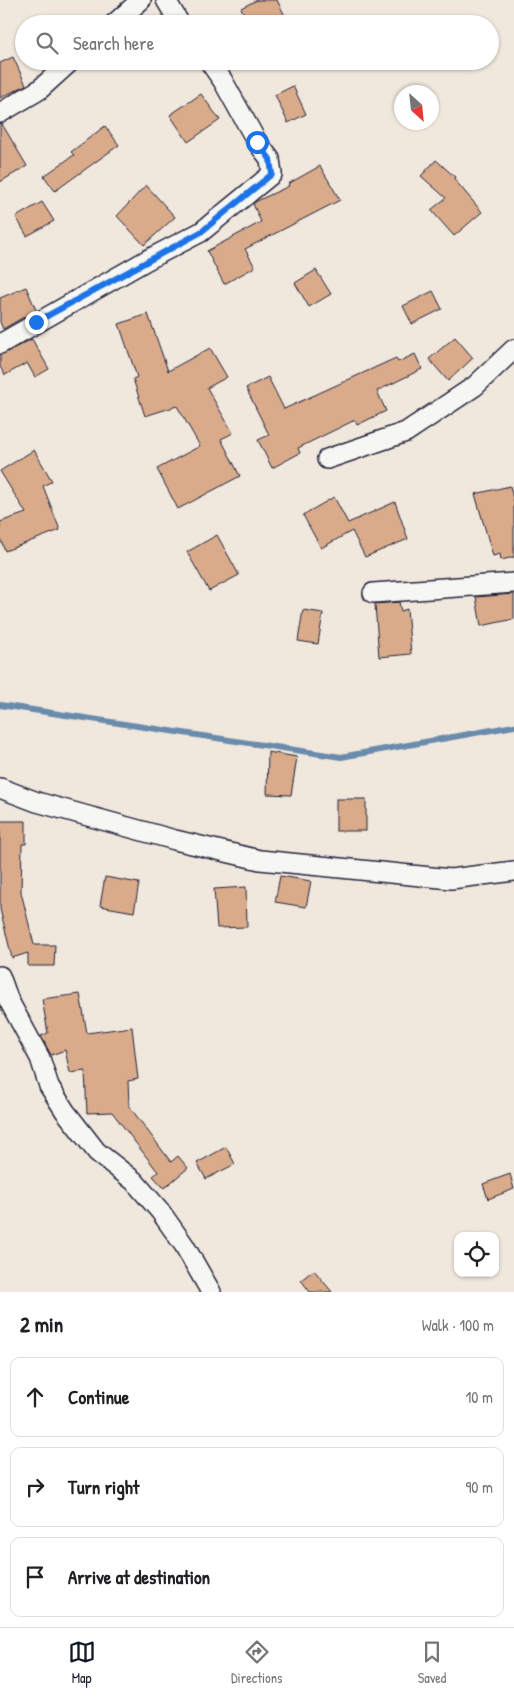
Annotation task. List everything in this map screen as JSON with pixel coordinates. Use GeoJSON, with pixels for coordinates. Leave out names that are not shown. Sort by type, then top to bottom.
{"type":"FeatureCollection","features":[{"type":"Feature","properties":{"kind":"street"},"geometry":{"type":"LineString","coordinates":[[124,15],[140,0]]}},
{"type":"Feature","properties":{"kind":"street"},"geometry":{"type":"LineString","coordinates":[[166,0],[175,15]]}},
{"type":"Feature","properties":{"kind":"street"},"geometry":{"type":"LineString","coordinates":[[0,113],[39,90],[61,70]]}},
{"type":"Feature","properties":{"kind":"street"},"geometry":{"type":"LineString","coordinates":[[0,344],[138,264],[201,232],[272,174],[270,159],[257,142],[224,81],[216,70]]}},
{"type":"Feature","properties":{"kind":"street"},"geometry":{"type":"LineString","coordinates":[[327,459],[406,432],[475,386],[514,349]]}},
{"type":"Feature","properties":{"kind":"street"},"geometry":{"type":"LineString","coordinates":[[373,593],[514,583]]}},
{"type":"Feature","properties":{"kind":"street"},"geometry":{"type":"LineString","coordinates":[[0,788],[37,802],[156,835],[260,860],[451,879],[514,872]]}},
{"type":"Feature","properties":{"kind":"street"},"geometry":{"type":"LineString","coordinates":[[0,976],[4,1005],[40,1058],[49,1086],[65,1112],[97,1152],[134,1181],[160,1211],[184,1245],[211,1292]]}},
{"type":"Feature","properties":{"kind":"building"},"geometry":{"type":"Polygon","coordinates":[[[257,0],[277,0],[284,15],[244,15],[241,8],[257,0]]]}},
{"type":"Feature","properties":{"kind":"building"},"geometry":{"type":"Polygon","coordinates":[[[13,57],[15,70],[19,70],[26,85],[0,98],[0,63],[13,57]]]}},
{"type":"Feature","properties":{"kind":"building"},"geometry":{"type":"Polygon","coordinates":[[[293,86],[306,114],[288,123],[275,95],[293,86]]]}},
{"type":"Feature","properties":{"kind":"building"},"geometry":{"type":"Polygon","coordinates":[[[201,94],[220,120],[188,142],[170,115],[201,94]]]}},
{"type":"Feature","properties":{"kind":"building"},"geometry":{"type":"Polygon","coordinates":[[[0,124],[2,124],[27,166],[0,182],[0,124]]]}},
{"type":"Feature","properties":{"kind":"building"},"geometry":{"type":"Polygon","coordinates":[[[105,126],[119,145],[55,191],[44,176],[74,155],[71,152],[105,126]]]}},
{"type":"Feature","properties":{"kind":"building"},"geometry":{"type":"Polygon","coordinates":[[[436,160],[455,177],[454,179],[482,212],[454,236],[431,210],[446,198],[421,176],[436,160]]]}},
{"type":"Feature","properties":{"kind":"building"},"geometry":{"type":"Polygon","coordinates":[[[320,166],[340,200],[245,249],[255,267],[224,284],[207,251],[261,222],[253,204],[289,186],[288,184],[320,166]]]}},
{"type":"Feature","properties":{"kind":"building"},"geometry":{"type":"Polygon","coordinates":[[[146,185],[175,217],[144,245],[117,216],[146,185]]]}},
{"type":"Feature","properties":{"kind":"building"},"geometry":{"type":"Polygon","coordinates":[[[42,202],[54,221],[27,236],[16,217],[42,202]]]}},
{"type":"Feature","properties":{"kind":"building"},"geometry":{"type":"Polygon","coordinates":[[[316,270],[331,294],[309,307],[295,283],[316,270]]]}},
{"type":"Feature","properties":{"kind":"building"},"geometry":{"type":"Polygon","coordinates":[[[26,287],[36,310],[3,329],[0,322],[0,298],[26,287]]]}},
{"type":"Feature","properties":{"kind":"building"},"geometry":{"type":"Polygon","coordinates":[[[433,291],[442,309],[412,324],[403,306],[433,291]]]}},
{"type":"Feature","properties":{"kind":"building"},"geometry":{"type":"Polygon","coordinates":[[[148,314],[168,371],[210,348],[227,377],[207,388],[233,433],[221,439],[240,476],[178,509],[157,469],[200,446],[177,406],[145,416],[133,379],[137,377],[119,324],[148,314]]]}},
{"type":"Feature","properties":{"kind":"building"},"geometry":{"type":"Polygon","coordinates":[[[455,337],[473,358],[448,381],[429,359],[455,337]]]}},
{"type":"Feature","properties":{"kind":"building"},"geometry":{"type":"Polygon","coordinates":[[[32,339],[49,369],[35,377],[27,363],[5,375],[0,367],[0,355],[32,339]]]}},
{"type":"Feature","properties":{"kind":"building"},"geometry":{"type":"Polygon","coordinates":[[[415,354],[422,369],[377,391],[386,411],[357,425],[355,420],[298,448],[300,453],[272,468],[258,440],[269,435],[246,388],[268,377],[284,409],[396,358],[398,362],[415,354]]]}},
{"type":"Feature","properties":{"kind":"building"},"geometry":{"type":"Polygon","coordinates":[[[34,450],[52,481],[43,486],[60,530],[5,551],[0,538],[0,522],[26,513],[0,471],[34,450]]]}},
{"type":"Feature","properties":{"kind":"building"},"geometry":{"type":"Polygon","coordinates":[[[510,486],[514,502],[514,557],[501,560],[500,554],[493,556],[475,494],[510,486]]]}},
{"type":"Feature","properties":{"kind":"building"},"geometry":{"type":"Polygon","coordinates":[[[334,497],[348,523],[395,502],[408,539],[365,557],[352,531],[321,548],[303,515],[334,497]]]}},
{"type":"Feature","properties":{"kind":"building"},"geometry":{"type":"Polygon","coordinates":[[[217,535],[239,575],[209,591],[187,552],[217,535]]]}},
{"type":"Feature","properties":{"kind":"building"},"geometry":{"type":"Polygon","coordinates":[[[514,594],[514,619],[481,626],[476,597],[514,594]]]}},
{"type":"Feature","properties":{"kind":"building"},"geometry":{"type":"Polygon","coordinates":[[[399,602],[401,611],[407,609],[411,654],[379,657],[375,604],[399,602]]]}},
{"type":"Feature","properties":{"kind":"building"},"geometry":{"type":"Polygon","coordinates":[[[303,610],[323,613],[318,644],[298,641],[303,610]]]}},
{"type":"Feature","properties":{"kind":"building"},"geometry":{"type":"Polygon","coordinates":[[[268,752],[297,757],[291,795],[267,794],[268,752]]]}},
{"type":"Feature","properties":{"kind":"building"},"geometry":{"type":"Polygon","coordinates":[[[336,799],[366,799],[366,831],[336,831],[336,799]]]}},
{"type":"Feature","properties":{"kind":"building"},"geometry":{"type":"Polygon","coordinates":[[[0,821],[26,821],[26,844],[22,844],[21,892],[34,945],[55,945],[54,966],[28,966],[28,953],[12,958],[0,909],[0,821]]]}},
{"type":"Feature","properties":{"kind":"building"},"geometry":{"type":"Polygon","coordinates":[[[280,876],[311,881],[306,907],[275,902],[280,876]]]}},
{"type":"Feature","properties":{"kind":"building"},"geometry":{"type":"Polygon","coordinates":[[[105,877],[139,883],[134,912],[100,906],[105,877]]]}},
{"type":"Feature","properties":{"kind":"building"},"geometry":{"type":"Polygon","coordinates":[[[246,887],[247,927],[217,928],[214,889],[246,887]]]}},
{"type":"Feature","properties":{"kind":"building"},"geometry":{"type":"Polygon","coordinates":[[[80,994],[87,1033],[132,1027],[138,1079],[128,1081],[129,1106],[171,1162],[178,1156],[188,1168],[164,1188],[153,1176],[158,1172],[112,1112],[87,1113],[85,1071],[70,1073],[65,1050],[51,1055],[41,1036],[48,1033],[42,999],[80,994]]]}},
{"type":"Feature","properties":{"kind":"building"},"geometry":{"type":"Polygon","coordinates":[[[226,1147],[235,1164],[206,1179],[197,1163],[226,1147]]]}},
{"type":"Feature","properties":{"kind":"building"},"geometry":{"type":"Polygon","coordinates":[[[510,1174],[514,1189],[488,1199],[483,1184],[510,1174]]]}},
{"type":"Feature","properties":{"kind":"building"},"geometry":{"type":"Polygon","coordinates":[[[314,1270],[332,1292],[310,1292],[301,1280],[314,1270]]]}},
{"type":"Feature","properties":{"kind":"waterway"},"geometry":{"type":"LineString","coordinates":[[0,705],[341,757],[514,726]]}},
{"type":"Feature","properties":{"kind":"route"},"geometry":{"type":"LineString","coordinates":[[36,322],[201,232],[228,212],[272,174],[270,159],[257,142]]}}]}
